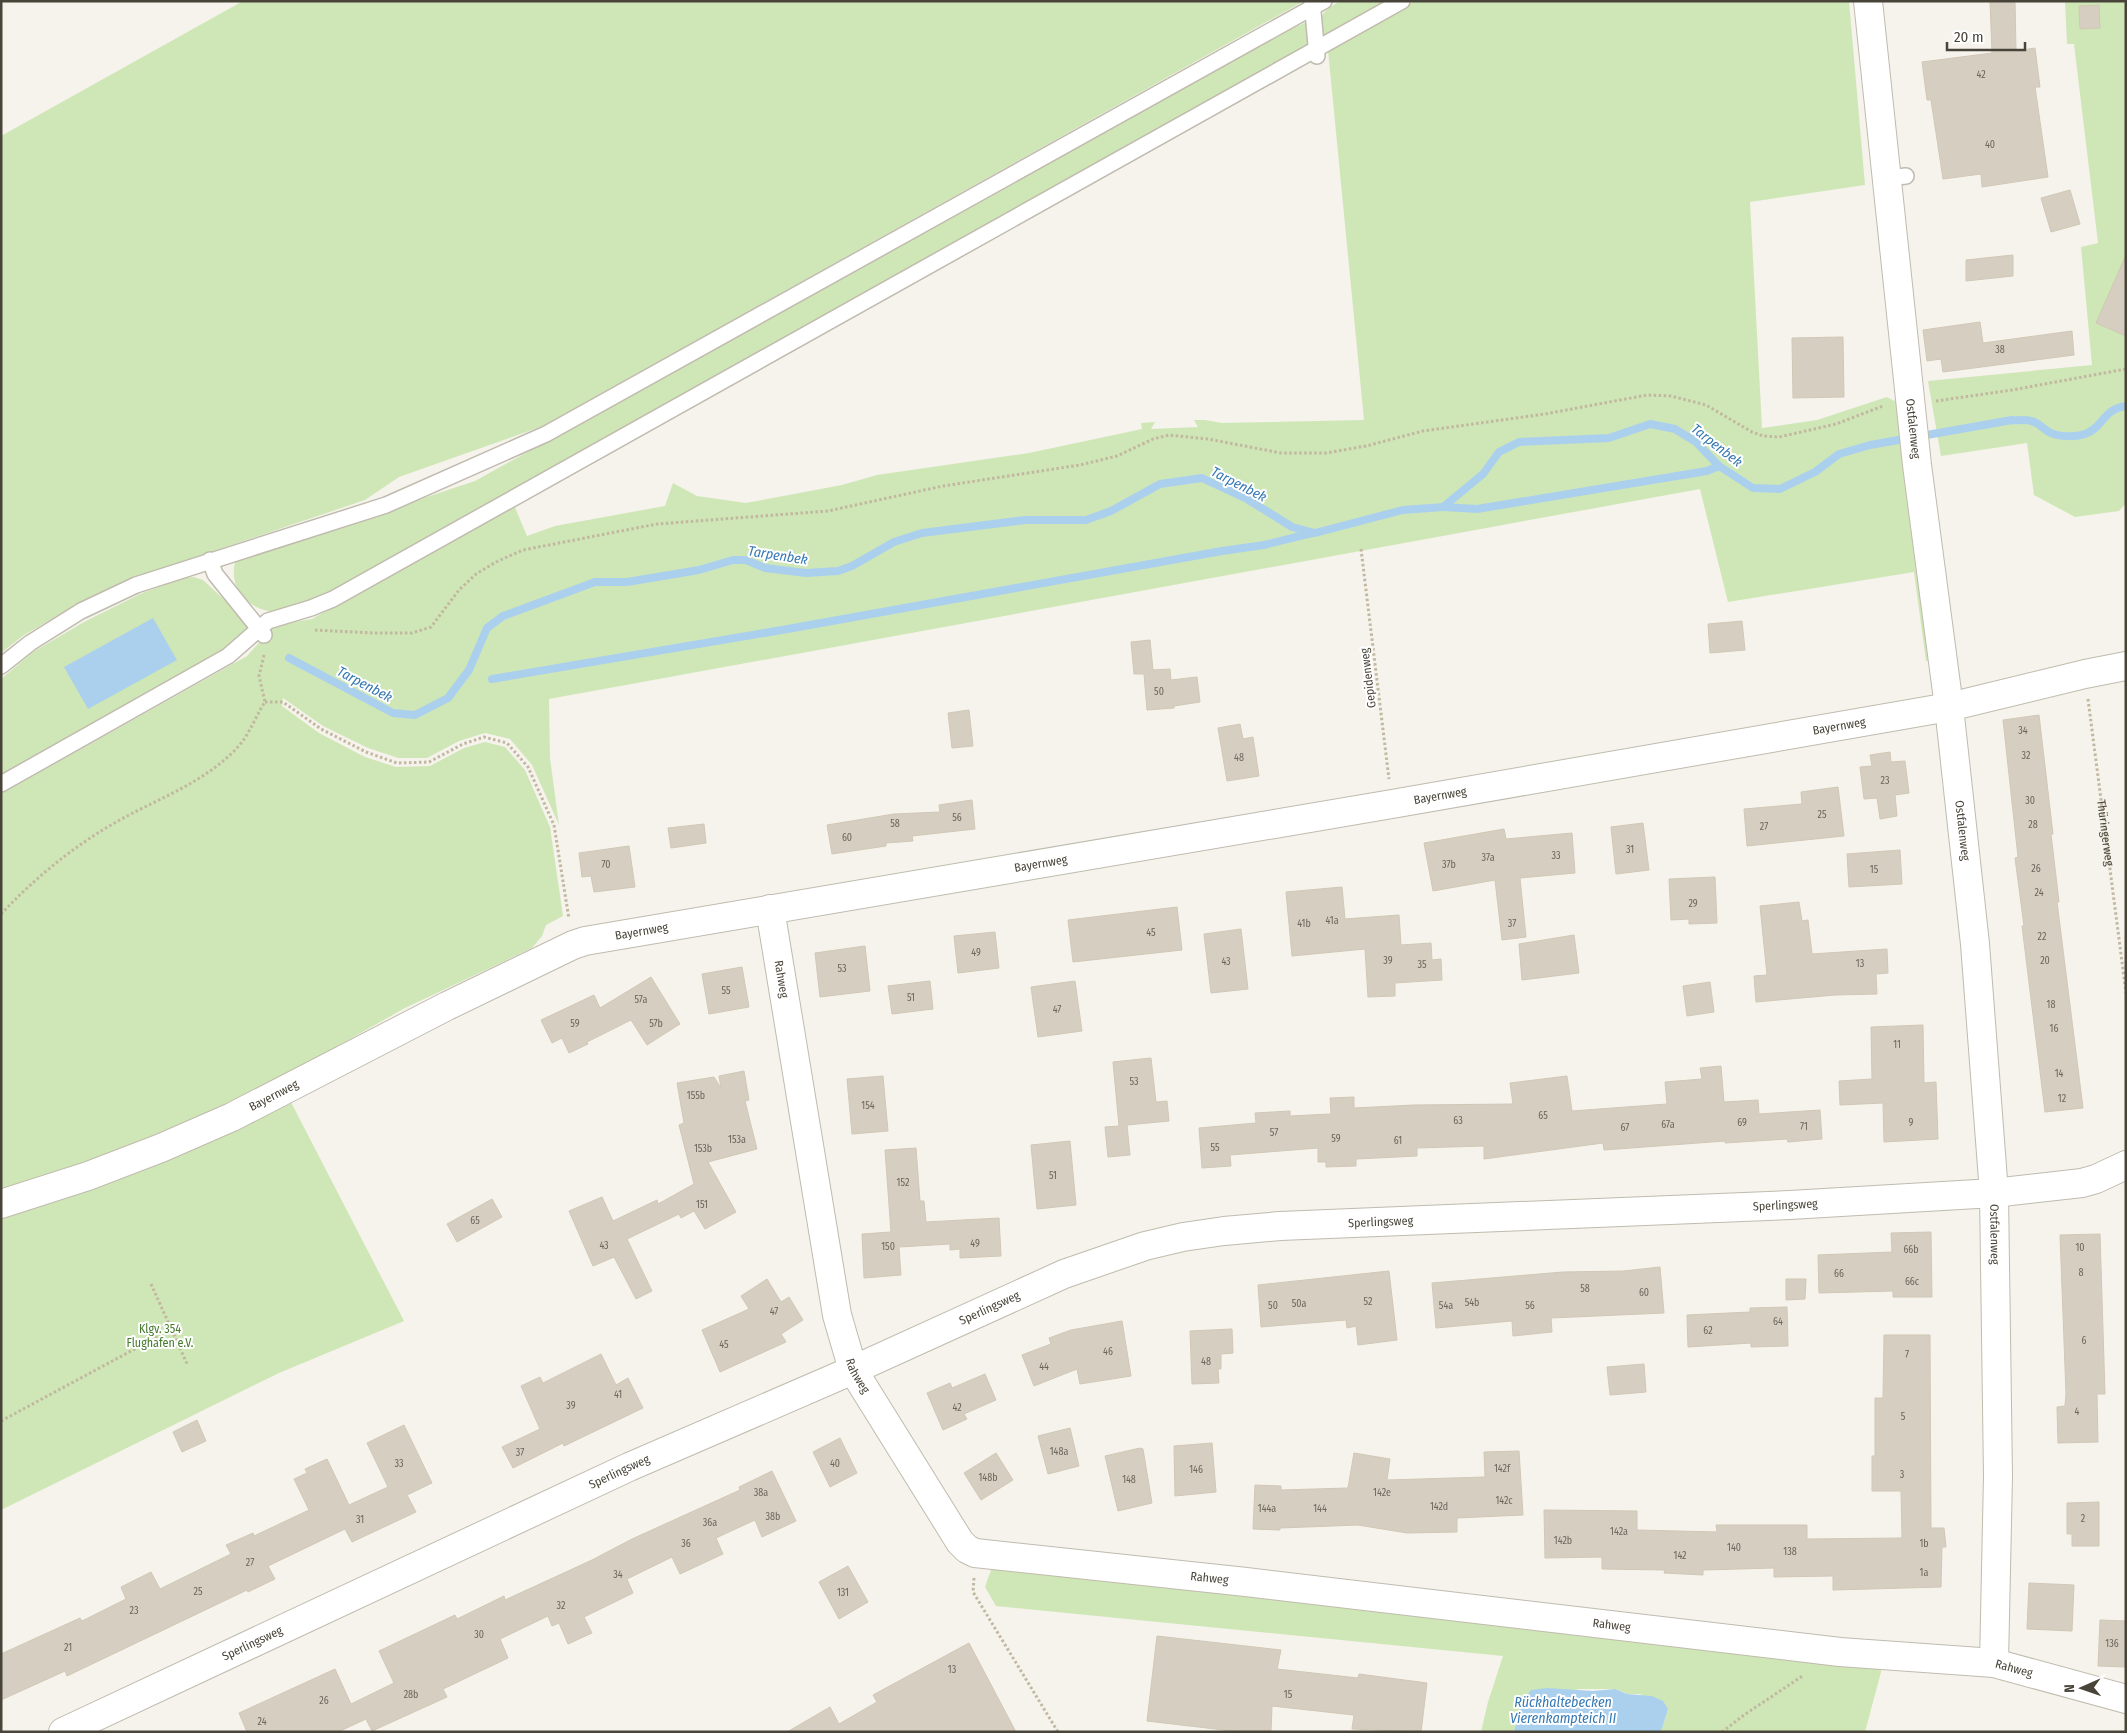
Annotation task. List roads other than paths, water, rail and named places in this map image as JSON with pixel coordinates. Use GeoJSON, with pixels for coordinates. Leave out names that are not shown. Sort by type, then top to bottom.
{"type":"FeatureCollection","features":[{"type":"Feature","properties":{"kind":"street","name":"Ostfalenweg"},"geometry":{"type":"LineString","coordinates":[[1868,1],[1896,177],[1911,410],[1949,707],[1975,944],[1994,1193],[1998,1476],[1994,1663]]}},
{"type":"Feature","properties":{"kind":"street","name":"Bayernweg"},"geometry":{"type":"LineString","coordinates":[[1,1204],[152,1152],[232,1117],[446,1006],[573,945],[770,909],[1392,804],[1949,707],[2126,666]]}},
{"type":"Feature","properties":{"kind":"street","name":"Rahweg"},"geometry":{"type":"LineString","coordinates":[[770,909],[837,1315],[853,1370],[960,1542],[966,1548],[975,1553],[1840,1652],[1994,1663],[2126,1699]]}},
{"type":"Feature","properties":{"kind":"street"},"geometry":{"type":"LineString","coordinates":[[1994,1193],[2082,1182],[2096,1179],[2126,1165]]}},
{"type":"Feature","properties":{"kind":"street","name":"Sperlingsweg"},"geometry":{"type":"LineString","coordinates":[[63,1732],[629,1467],[853,1370],[1064,1274],[1145,1246],[1183,1237],[1280,1226],[1790,1205],[1994,1193]]}},
{"type":"Feature","properties":{"kind":"lane"},"geometry":{"type":"LineString","coordinates":[[1,784],[228,656],[262,632],[279,617],[311,608],[333,599],[1316,52],[1402,1]]}},
{"type":"Feature","properties":{"kind":"lane"},"geometry":{"type":"LineString","coordinates":[[1,666],[30,643],[81,611],[136,585],[386,504],[546,434],[1316,3],[1316,52]]}},
{"type":"Feature","properties":{"kind":"lane"},"geometry":{"type":"LineString","coordinates":[[210,560],[215,574],[262,632]]}},
{"type":"Feature","properties":{"kind":"water"},"geometry":{"type":"Polygon","coordinates":[[[153,618],[177,660],[88,709],[64,667],[153,618]]]}},
{"type":"Feature","properties":{"kind":"water","name":"Rückhaltebecken Vierenkampteich II"},"geometry":{"type":"Polygon","coordinates":[[[1547,1688],[1593,1691],[1615,1689],[1627,1694],[1652,1696],[1663,1701],[1668,1709],[1661,1732],[1514,1732],[1522,1701],[1531,1690],[1547,1688]]]}},
{"type":"Feature","properties":{"kind":"waterway","name":"Tarpenbek"},"geometry":{"type":"LineString","coordinates":[[289,658],[393,713],[415,715],[448,698],[469,670],[487,628],[503,616],[595,582],[627,582],[699,570],[733,560],[746,560],[765,568],[806,573],[838,571],[852,566],[894,542],[922,533],[1025,520],[1086,520],[1111,511],[1160,484],[1202,478],[1247,499],[1292,527],[1315,533],[1403,510],[1443,507],[1483,474],[1499,452],[1519,442],[1609,438],[1650,424],[1675,429],[1696,442],[1719,466],[1753,488],[1780,489],[1815,472],[1839,454],[1870,445],[2012,420],[2034,422],[2054,434],[2077,436],[2096,428],[2112,411],[2126,406]]}},
{"type":"Feature","properties":{"kind":"waterway"},"geometry":{"type":"LineString","coordinates":[[1443,507],[1477,509],[1707,471],[1719,466]]}},
{"type":"Feature","properties":{"kind":"waterway"},"geometry":{"type":"LineString","coordinates":[[492,679],[1264,545],[1312,533]]}},
{"type":"Feature","properties":{"kind":"park label","name":"Klgv. 354 Flughafen e.V."},"geometry":{"type":"Point","coordinates":[160,1336]}}]}
